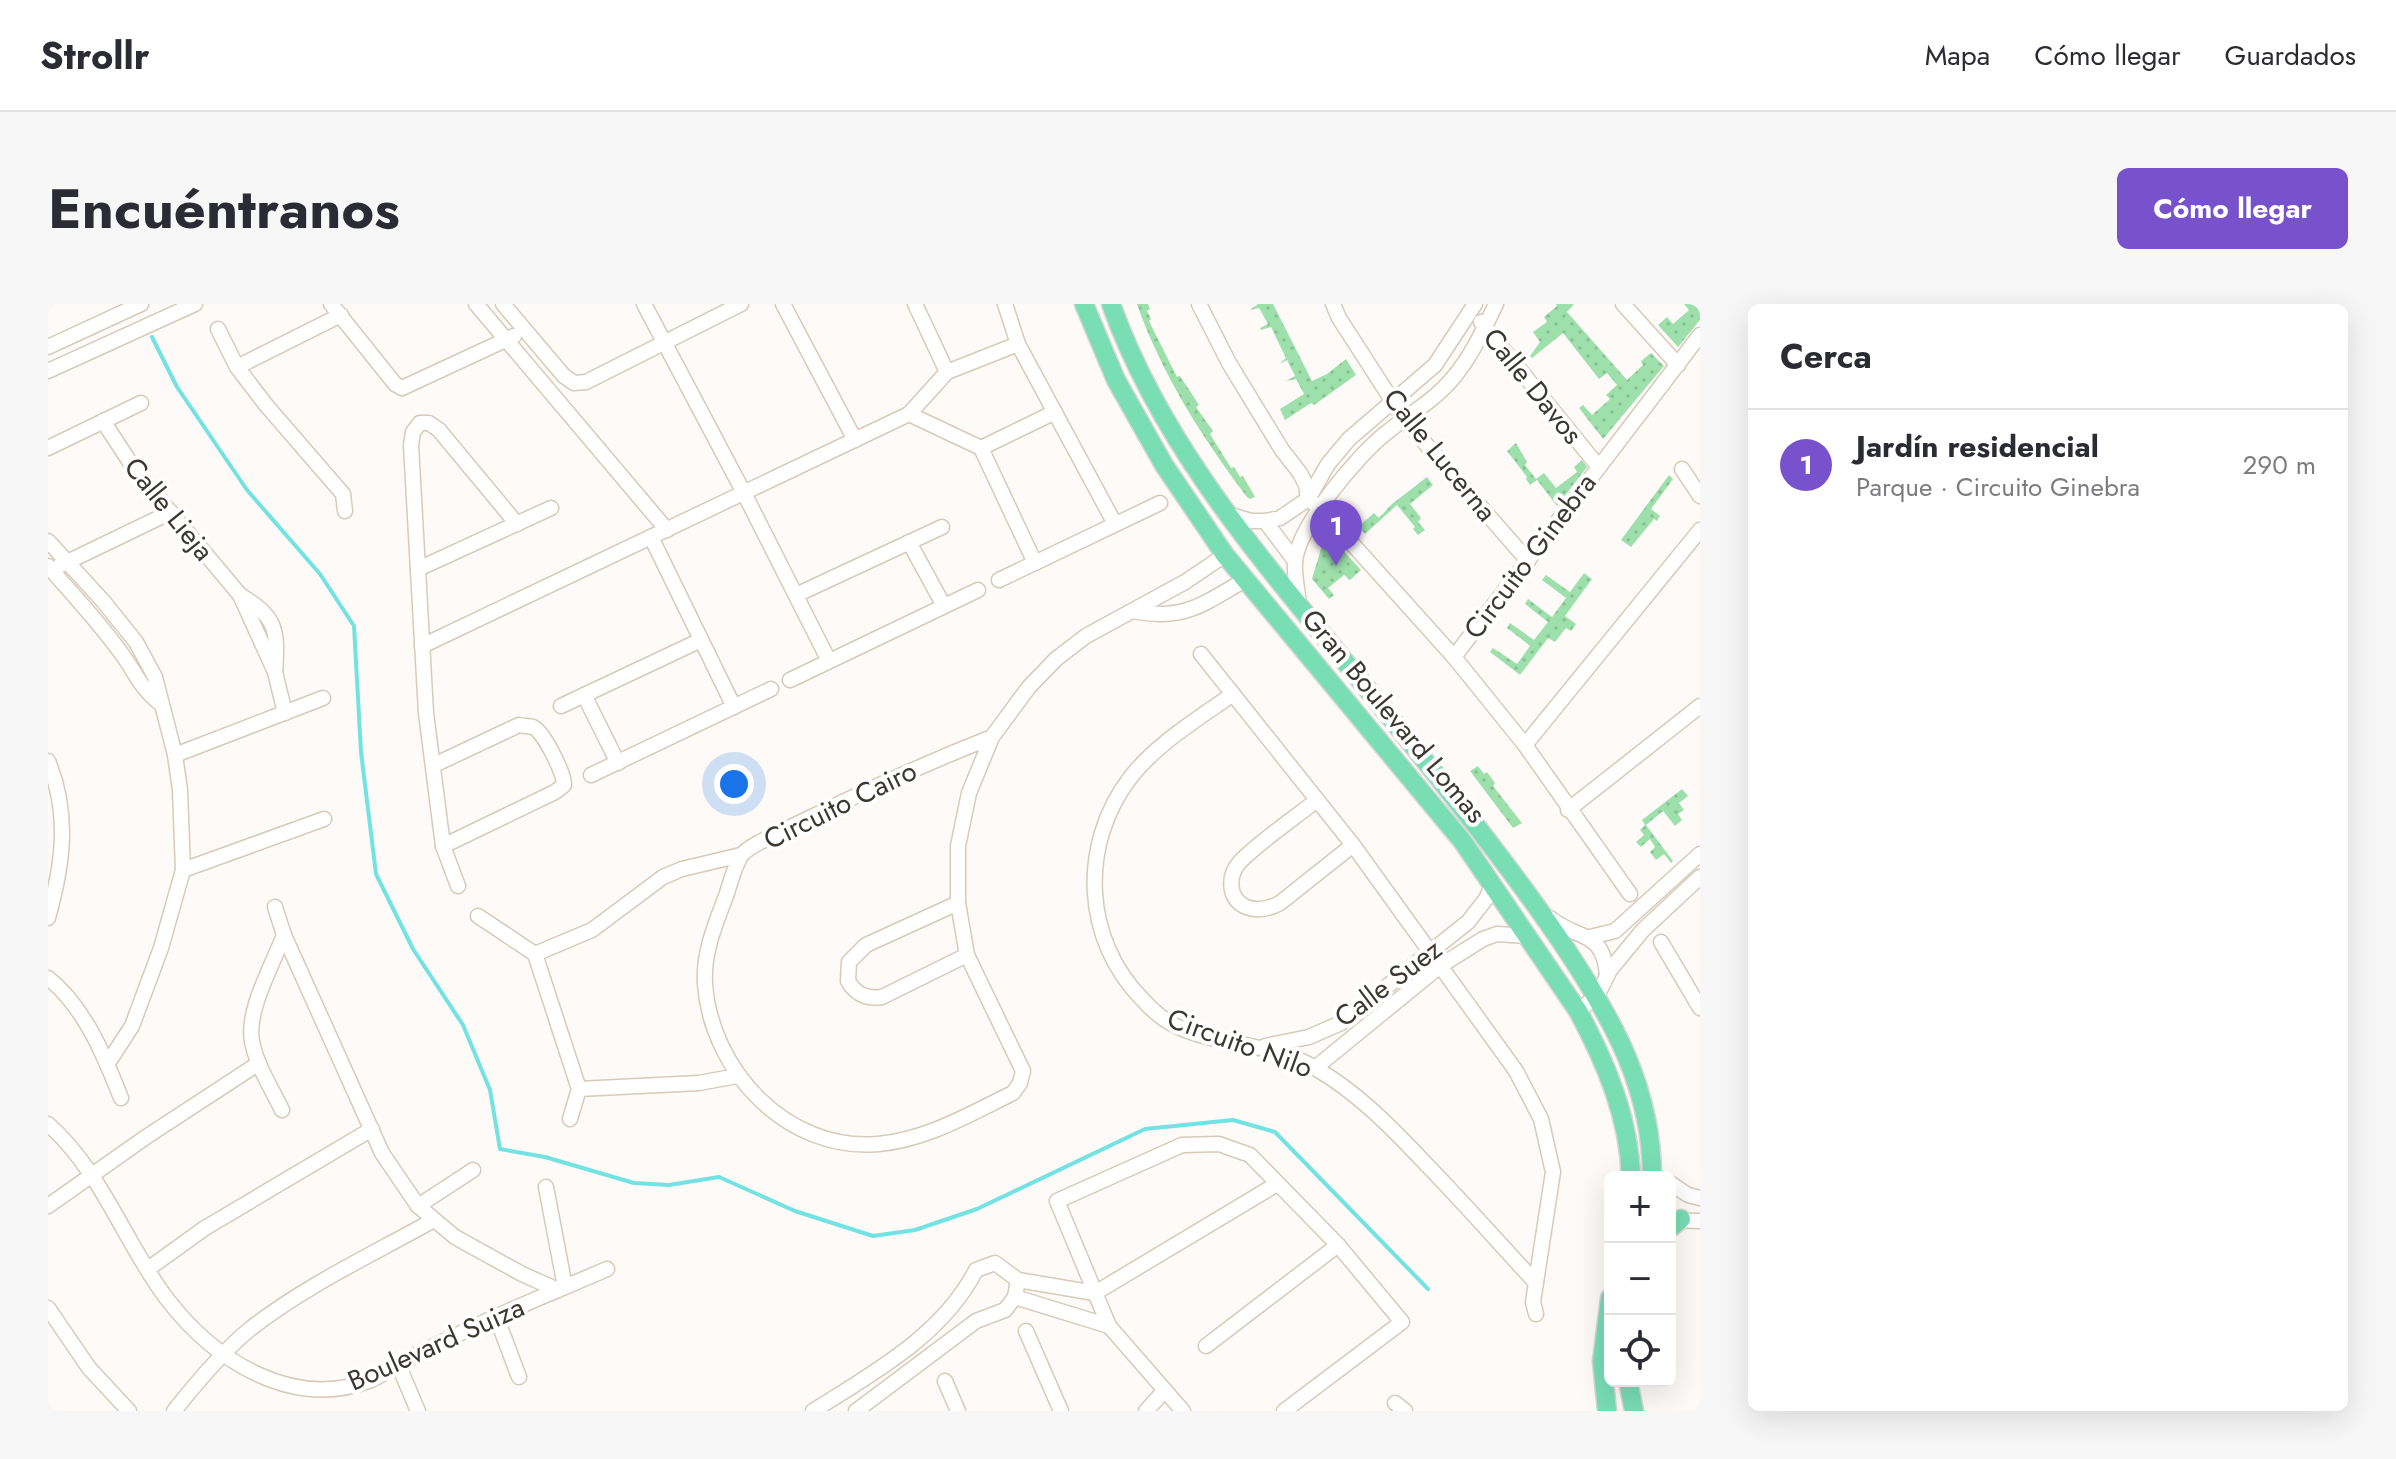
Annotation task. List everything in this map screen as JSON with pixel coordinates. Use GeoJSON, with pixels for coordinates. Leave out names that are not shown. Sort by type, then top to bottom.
{"type":"FeatureCollection","features":[{"type":"Feature","properties":{"kind":"main road","name":"Gran Boulevard Lomas"},"geometry":{"type":"LineString","coordinates":[[1084,304],[1116,380],[1164,465],[1225,555],[1463,842],[1578,1011],[1614,1089],[1623,1118],[1630,1171]]}},
{"type":"Feature","properties":{"kind":"main road","name":"Gran Boulevard Lomas"},"geometry":{"type":"LineString","coordinates":[[1111,304],[1148,388],[1224,513],[1399,727],[1539,908],[1597,996],[1619,1037],[1642,1098],[1654,1171]]}},
{"type":"Feature","properties":{"kind":"main road"},"geometry":{"type":"LineString","coordinates":[[1303,649],[1323,635]]}},
{"type":"Feature","properties":{"kind":"main road"},"geometry":{"type":"LineString","coordinates":[[1607,1411],[1602,1361],[1608,1315]]}},
{"type":"Feature","properties":{"kind":"main road"},"geometry":{"type":"LineString","coordinates":[[1629,1387],[1634,1411]]}},
{"type":"Feature","properties":{"kind":"street"},"geometry":{"type":"LineString","coordinates":[[48,347],[141,304]]}},
{"type":"Feature","properties":{"kind":"street"},"geometry":{"type":"LineString","coordinates":[[48,371],[195,304]]}},
{"type":"Feature","properties":{"kind":"street"},"geometry":{"type":"LineString","coordinates":[[476,304],[667,530]]}},
{"type":"Feature","properties":{"kind":"street"},"geometry":{"type":"LineString","coordinates":[[503,304],[564,376],[574,383],[586,382],[741,304]]}},
{"type":"Feature","properties":{"kind":"street"},"geometry":{"type":"LineString","coordinates":[[644,304],[829,661]]}},
{"type":"Feature","properties":{"kind":"street"},"geometry":{"type":"LineString","coordinates":[[783,304],[855,440]]}},
{"type":"Feature","properties":{"kind":"street"},"geometry":{"type":"LineString","coordinates":[[915,304],[947,372]]}},
{"type":"Feature","properties":{"kind":"street"},"geometry":{"type":"LineString","coordinates":[[1005,304],[1018,344],[1115,524]]}},
{"type":"Feature","properties":{"kind":"street","name":"Circuito Ginebra"},"geometry":{"type":"LineString","coordinates":[[1199,304],[1229,363],[1282,450],[1300,473],[1308,499],[1321,509],[1454,657],[1700,335]]}},
{"type":"Feature","properties":{"kind":"street","name":"Calle Lucerna"},"geometry":{"type":"LineString","coordinates":[[1333,304],[1404,419],[1528,561]]}},
{"type":"Feature","properties":{"kind":"street"},"geometry":{"type":"LineString","coordinates":[[1299,606],[1295,561],[1306,533],[1321,509],[1351,466],[1369,447],[1453,378],[1496,304]]}},
{"type":"Feature","properties":{"kind":"street"},"geometry":{"type":"LineString","coordinates":[[1623,304],[1678,365]]}},
{"type":"Feature","properties":{"kind":"street"},"geometry":{"type":"LineString","coordinates":[[1224,513],[1251,521],[1265,521],[1280,518],[1308,499],[1328,464],[1349,439],[1435,365],[1473,305]]}},
{"type":"Feature","properties":{"kind":"street","name":"Calle Davos"},"geometry":{"type":"LineString","coordinates":[[1473,305],[1484,328],[1598,466]]}},
{"type":"Feature","properties":{"kind":"street"},"geometry":{"type":"LineString","coordinates":[[237,367],[336,310],[395,384],[402,388],[525,330]]}},
{"type":"Feature","properties":{"kind":"street"},"geometry":{"type":"LineString","coordinates":[[218,329],[237,367],[343,494],[345,511]]}},
{"type":"Feature","properties":{"kind":"street"},"geometry":{"type":"LineString","coordinates":[[422,646],[909,414],[947,372],[1018,344]]}},
{"type":"Feature","properties":{"kind":"street"},"geometry":{"type":"LineString","coordinates":[[48,448],[141,403]]}},
{"type":"Feature","properties":{"kind":"street"},"geometry":{"type":"LineString","coordinates":[[981,448],[1055,412]]}},
{"type":"Feature","properties":{"kind":"street"},"geometry":{"type":"LineString","coordinates":[[909,414],[981,448],[1035,563]]}},
{"type":"Feature","properties":{"kind":"street","name":"Calle Lieja"},"geometry":{"type":"LineString","coordinates":[[103,421],[135,470],[240,595],[275,672],[285,713]]}},
{"type":"Feature","properties":{"kind":"street"},"geometry":{"type":"LineString","coordinates":[[458,886],[443,846],[426,713],[411,445],[413,432],[420,423],[429,423],[439,430],[517,524]]}},
{"type":"Feature","properties":{"kind":"street"},"geometry":{"type":"LineString","coordinates":[[1682,469],[1700,496]]}},
{"type":"Feature","properties":{"kind":"street"},"geometry":{"type":"LineString","coordinates":[[999,580],[1160,503]]}},
{"type":"Feature","properties":{"kind":"street"},"geometry":{"type":"LineString","coordinates":[[418,569],[551,508]]}},
{"type":"Feature","properties":{"kind":"street"},"geometry":{"type":"LineString","coordinates":[[162,706],[143,689],[107,635],[49,569],[171,512]]}},
{"type":"Feature","properties":{"kind":"street"},"geometry":{"type":"LineString","coordinates":[[1265,521],[1295,561]]}},
{"type":"Feature","properties":{"kind":"street"},"geometry":{"type":"LineString","coordinates":[[796,595],[942,527]]}},
{"type":"Feature","properties":{"kind":"street"},"geometry":{"type":"LineString","coordinates":[[1525,745],[1700,530]]}},
{"type":"Feature","properties":{"kind":"street"},"geometry":{"type":"LineString","coordinates":[[651,537],[734,707]]}},
{"type":"Feature","properties":{"kind":"street"},"geometry":{"type":"LineString","coordinates":[[48,541],[136,642],[155,677],[175,755],[183,827],[183,870],[161,948],[132,1026],[108,1063]]}},
{"type":"Feature","properties":{"kind":"street"},"geometry":{"type":"LineString","coordinates":[[909,542],[944,606]]}},
{"type":"Feature","properties":{"kind":"street","name":"Circuito Cairo"},"geometry":{"type":"LineString","coordinates":[[992,737],[831,807],[741,855],[706,956],[709,1013],[719,1044],[737,1076],[759,1100],[791,1123],[830,1138],[876,1144],[908,1139],[943,1127],[1013,1093],[1023,1071],[967,955],[958,903],[958,846],[969,793],[992,737],[1029,687],[1056,659],[1086,636],[1225,555]]}},
{"type":"Feature","properties":{"kind":"street"},"geometry":{"type":"LineString","coordinates":[[1132,611],[1172,616],[1198,607],[1245,580]]}},
{"type":"Feature","properties":{"kind":"street"},"geometry":{"type":"LineString","coordinates":[[790,680],[978,590]]}},
{"type":"Feature","properties":{"kind":"street","name":"Calle Lieja"},"geometry":{"type":"LineString","coordinates":[[240,595],[262,609],[273,622],[275,672]]}},
{"type":"Feature","properties":{"kind":"street"},"geometry":{"type":"LineString","coordinates":[[107,635],[120,623]]}},
{"type":"Feature","properties":{"kind":"street"},"geometry":{"type":"LineString","coordinates":[[561,706],[701,640]]}},
{"type":"Feature","properties":{"kind":"street"},"geometry":{"type":"LineString","coordinates":[[1201,654],[1353,845],[1516,1071],[1541,1119],[1553,1172],[1533,1302],[1536,1314]]}},
{"type":"Feature","properties":{"kind":"street"},"geometry":{"type":"LineString","coordinates":[[1454,657],[1525,745],[1630,894]]}},
{"type":"Feature","properties":{"kind":"street"},"geometry":{"type":"LineString","coordinates":[[591,775],[771,689]]}},
{"type":"Feature","properties":{"kind":"street","name":"Circuito Nilo"},"geometry":{"type":"LineString","coordinates":[[1233,694],[1153,754],[1131,777],[1115,801],[1103,829],[1094,885],[1104,944],[1118,971],[1154,1012],[1174,1025],[1222,1041],[1260,1047],[1315,1068],[1356,1097],[1392,1129],[1536,1283]]}},
{"type":"Feature","properties":{"kind":"street"},"geometry":{"type":"LineString","coordinates":[[584,695],[618,763]]}},
{"type":"Feature","properties":{"kind":"street"},"geometry":{"type":"LineString","coordinates":[[175,755],[323,698]]}},
{"type":"Feature","properties":{"kind":"street"},"geometry":{"type":"LineString","coordinates":[[1568,810],[1700,706]]}},
{"type":"Feature","properties":{"kind":"street"},"geometry":{"type":"LineString","coordinates":[[434,765],[519,725],[531,726],[540,733],[564,776],[564,785],[555,792],[443,846]]}},
{"type":"Feature","properties":{"kind":"street"},"geometry":{"type":"LineString","coordinates":[[48,761],[59,792],[64,822],[63,852],[48,918]]}},
{"type":"Feature","properties":{"kind":"street"},"geometry":{"type":"LineString","coordinates":[[1317,800],[1240,862],[1231,884],[1232,893],[1238,901],[1256,910],[1280,903],[1353,845]]}},
{"type":"Feature","properties":{"kind":"street"},"geometry":{"type":"LineString","coordinates":[[183,870],[324,819]]}},
{"type":"Feature","properties":{"kind":"street"},"geometry":{"type":"LineString","coordinates":[[1539,908],[1562,928],[1590,937],[1615,931],[1700,854]]}},
{"type":"Feature","properties":{"kind":"street"},"geometry":{"type":"LineString","coordinates":[[535,954],[592,930],[663,877],[682,869],[741,855]]}},
{"type":"Feature","properties":{"kind":"street"},"geometry":{"type":"LineString","coordinates":[[1578,1011],[1597,996],[1607,975],[1643,930],[1700,877]]}},
{"type":"Feature","properties":{"kind":"street","name":"Calle Suez"},"geometry":{"type":"LineString","coordinates":[[1260,1047],[1309,1037],[1341,1023],[1478,911],[1492,885]]}},
{"type":"Feature","properties":{"kind":"street"},"geometry":{"type":"LineString","coordinates":[[958,903],[866,945],[849,962],[846,971],[848,981],[860,995],[871,999],[882,997],[967,955]]}},
{"type":"Feature","properties":{"kind":"street"},"geometry":{"type":"LineString","coordinates":[[275,907],[284,935],[382,1153],[418,1206],[432,1221],[472,1248],[561,1289]]}},
{"type":"Feature","properties":{"kind":"street"},"geometry":{"type":"LineString","coordinates":[[478,916],[535,954],[579,1089],[570,1119]]}},
{"type":"Feature","properties":{"kind":"street"},"geometry":{"type":"LineString","coordinates":[[1631,917],[1643,930]]}},
{"type":"Feature","properties":{"kind":"street","name":"Calle Suez"},"geometry":{"type":"LineString","coordinates":[[1315,1068],[1440,966],[1483,939],[1512,933],[1527,936]]}},
{"type":"Feature","properties":{"kind":"street"},"geometry":{"type":"LineString","coordinates":[[282,1110],[259,1063],[252,1042],[251,1024],[284,935]]}},
{"type":"Feature","properties":{"kind":"street"},"geometry":{"type":"LineString","coordinates":[[1590,937],[1604,958],[1607,975]]}},
{"type":"Feature","properties":{"kind":"street"},"geometry":{"type":"LineString","coordinates":[[1661,942],[1700,1008]]}},
{"type":"Feature","properties":{"kind":"street"},"geometry":{"type":"LineString","coordinates":[[48,978],[72,1003],[108,1063],[121,1098]]}},
{"type":"Feature","properties":{"kind":"street"},"geometry":{"type":"LineString","coordinates":[[1309,1037],[1315,1068]]}},
{"type":"Feature","properties":{"kind":"street"},"geometry":{"type":"LineString","coordinates":[[48,1206],[259,1063]]}},
{"type":"Feature","properties":{"kind":"street"},"geometry":{"type":"LineString","coordinates":[[579,1089],[699,1083],[737,1076]]}},
{"type":"Feature","properties":{"kind":"street","name":"Boulevard Suiza"},"geometry":{"type":"LineString","coordinates":[[48,1124],[93,1174],[168,1300],[199,1333],[246,1372],[295,1390],[341,1388],[370,1381],[496,1316],[607,1269]]}},
{"type":"Feature","properties":{"kind":"street"},"geometry":{"type":"LineString","coordinates":[[148,1269],[205,1228],[372,1129]]}},
{"type":"Feature","properties":{"kind":"street"},"geometry":{"type":"LineString","coordinates":[[1183,1411],[1109,1326],[1057,1201],[1182,1145],[1219,1144],[1250,1155],[1338,1245],[1402,1322],[1284,1411]]}},
{"type":"Feature","properties":{"kind":"street"},"geometry":{"type":"LineString","coordinates":[[418,1206],[473,1170]]}},
{"type":"Feature","properties":{"kind":"street"},"geometry":{"type":"LineString","coordinates":[[813,1411],[865,1379],[936,1325],[965,1291],[976,1270],[995,1263],[1018,1280],[1095,1293],[1277,1184]]}},
{"type":"Feature","properties":{"kind":"street"},"geometry":{"type":"LineString","coordinates":[[1676,1186],[1694,1196],[1676,1219]]}},
{"type":"Feature","properties":{"kind":"street"},"geometry":{"type":"LineString","coordinates":[[546,1187],[561,1289]]}},
{"type":"Feature","properties":{"kind":"street"},"geometry":{"type":"LineString","coordinates":[[174,1411],[249,1330],[287,1304],[432,1221]]}},
{"type":"Feature","properties":{"kind":"street"},"geometry":{"type":"LineString","coordinates":[[1676,1222],[1700,1221]]}},
{"type":"Feature","properties":{"kind":"street"},"geometry":{"type":"LineString","coordinates":[[1206,1346],[1338,1245]]}},
{"type":"Feature","properties":{"kind":"street"},"geometry":{"type":"LineString","coordinates":[[856,1411],[976,1321],[1005,1310],[1015,1297],[1018,1280]]}},
{"type":"Feature","properties":{"kind":"street"},"geometry":{"type":"LineString","coordinates":[[1015,1297],[1109,1326]]}},
{"type":"Feature","properties":{"kind":"street"},"geometry":{"type":"LineString","coordinates":[[48,1308],[89,1368],[129,1411]]}},
{"type":"Feature","properties":{"kind":"street"},"geometry":{"type":"LineString","coordinates":[[496,1316],[519,1377]]}},
{"type":"Feature","properties":{"kind":"street"},"geometry":{"type":"LineString","coordinates":[[1026,1331],[1061,1411]]}},
{"type":"Feature","properties":{"kind":"street"},"geometry":{"type":"LineString","coordinates":[[398,1364],[418,1411]]}},
{"type":"Feature","properties":{"kind":"street"},"geometry":{"type":"LineString","coordinates":[[945,1381],[958,1411]]}},
{"type":"Feature","properties":{"kind":"street"},"geometry":{"type":"LineString","coordinates":[[1146,1411],[1165,1390]]}},
{"type":"Feature","properties":{"kind":"street"},"geometry":{"type":"LineString","coordinates":[[838,1396],[846,1411]]}},
{"type":"Feature","properties":{"kind":"green space"},"geometry":{"type":"Polygon","coordinates":[[[1137,304],[1148,304],[1149,321],[1177,377],[1180,376],[1199,405],[1196,407],[1213,431],[1210,434],[1231,468],[1234,467],[1240,477],[1243,476],[1255,497],[1247,497],[1184,405],[1158,355],[1137,304]]]}},
{"type":"Feature","properties":{"kind":"green space"},"geometry":{"type":"Polygon","coordinates":[[[1258,304],[1273,304],[1312,381],[1346,359],[1356,375],[1314,405],[1311,403],[1285,420],[1280,409],[1304,394],[1296,379],[1286,381],[1295,376],[1287,360],[1279,364],[1286,358],[1271,327],[1261,330],[1268,324],[1259,308],[1250,310],[1258,304]]]}},
{"type":"Feature","properties":{"kind":"green space"},"geometry":{"type":"Polygon","coordinates":[[[1556,304],[1574,304],[1567,312],[1627,380],[1651,353],[1664,366],[1603,439],[1579,408],[1583,405],[1592,415],[1610,399],[1606,395],[1617,385],[1607,373],[1599,379],[1563,333],[1532,358],[1530,356],[1540,342],[1533,332],[1547,322],[1544,317],[1556,304]]]}},
{"type":"Feature","properties":{"kind":"green space"},"geometry":{"type":"Polygon","coordinates":[[[1684,304],[1700,304],[1700,320],[1678,347],[1658,325],[1667,317],[1673,324],[1689,310],[1684,304]]]}},
{"type":"Feature","properties":{"kind":"green space"},"geometry":{"type":"Polygon","coordinates":[[[1516,443],[1527,462],[1525,465],[1536,479],[1544,473],[1556,488],[1577,472],[1574,467],[1582,460],[1587,467],[1557,506],[1537,480],[1530,485],[1507,451],[1516,443]]]}},
{"type":"Feature","properties":{"kind":"green space"},"geometry":{"type":"Polygon","coordinates":[[[1669,475],[1673,479],[1651,509],[1660,516],[1631,547],[1621,540],[1669,475]]]}},
{"type":"Feature","properties":{"kind":"green space"},"geometry":{"type":"Polygon","coordinates":[[[1427,477],[1433,485],[1410,504],[1421,518],[1418,522],[1425,530],[1418,535],[1397,505],[1365,534],[1359,526],[1374,513],[1379,518],[1427,477]]]}},
{"type":"Feature","properties":{"kind":"green space"},"geometry":{"type":"Polygon","coordinates":[[[1326,532],[1361,570],[1350,580],[1344,575],[1328,588],[1334,595],[1329,599],[1312,579],[1326,532]]]}},
{"type":"Feature","properties":{"kind":"green space"},"geometry":{"type":"Polygon","coordinates":[[[1584,573],[1592,579],[1565,616],[1576,624],[1571,631],[1566,628],[1555,642],[1548,638],[1520,675],[1490,652],[1493,648],[1517,664],[1530,646],[1507,628],[1510,623],[1534,640],[1548,622],[1525,604],[1528,599],[1552,617],[1566,598],[1542,580],[1546,575],[1570,592],[1584,573]]]}},
{"type":"Feature","properties":{"kind":"green space"},"geometry":{"type":"Polygon","coordinates":[[[1478,766],[1484,774],[1487,772],[1495,783],[1493,786],[1522,823],[1513,828],[1470,771],[1478,766]]]}},
{"type":"Feature","properties":{"kind":"green space"},"geometry":{"type":"Polygon","coordinates":[[[1682,789],[1688,796],[1679,803],[1684,810],[1678,814],[1682,820],[1675,826],[1663,811],[1646,825],[1673,861],[1671,863],[1664,854],[1656,860],[1650,852],[1655,847],[1650,839],[1641,847],[1636,842],[1644,835],[1640,830],[1645,825],[1642,820],[1682,789]]]}},
{"type":"Feature","properties":{"kind":"waterway"},"geometry":{"type":"LineString","coordinates":[[152,337],[177,387],[247,490],[320,574],[354,626],[361,752],[376,874],[413,949],[463,1025],[490,1090],[500,1149],[545,1157],[634,1183],[669,1185],[719,1177],[795,1211],[873,1236],[915,1230],[977,1209],[1145,1129],[1233,1120],[1275,1132],[1428,1289]]}},
{"type":"Feature","properties":{"kind":"place","name":"Jardín residencial"},"geometry":{"type":"Point","coordinates":[1336,566]}}]}
